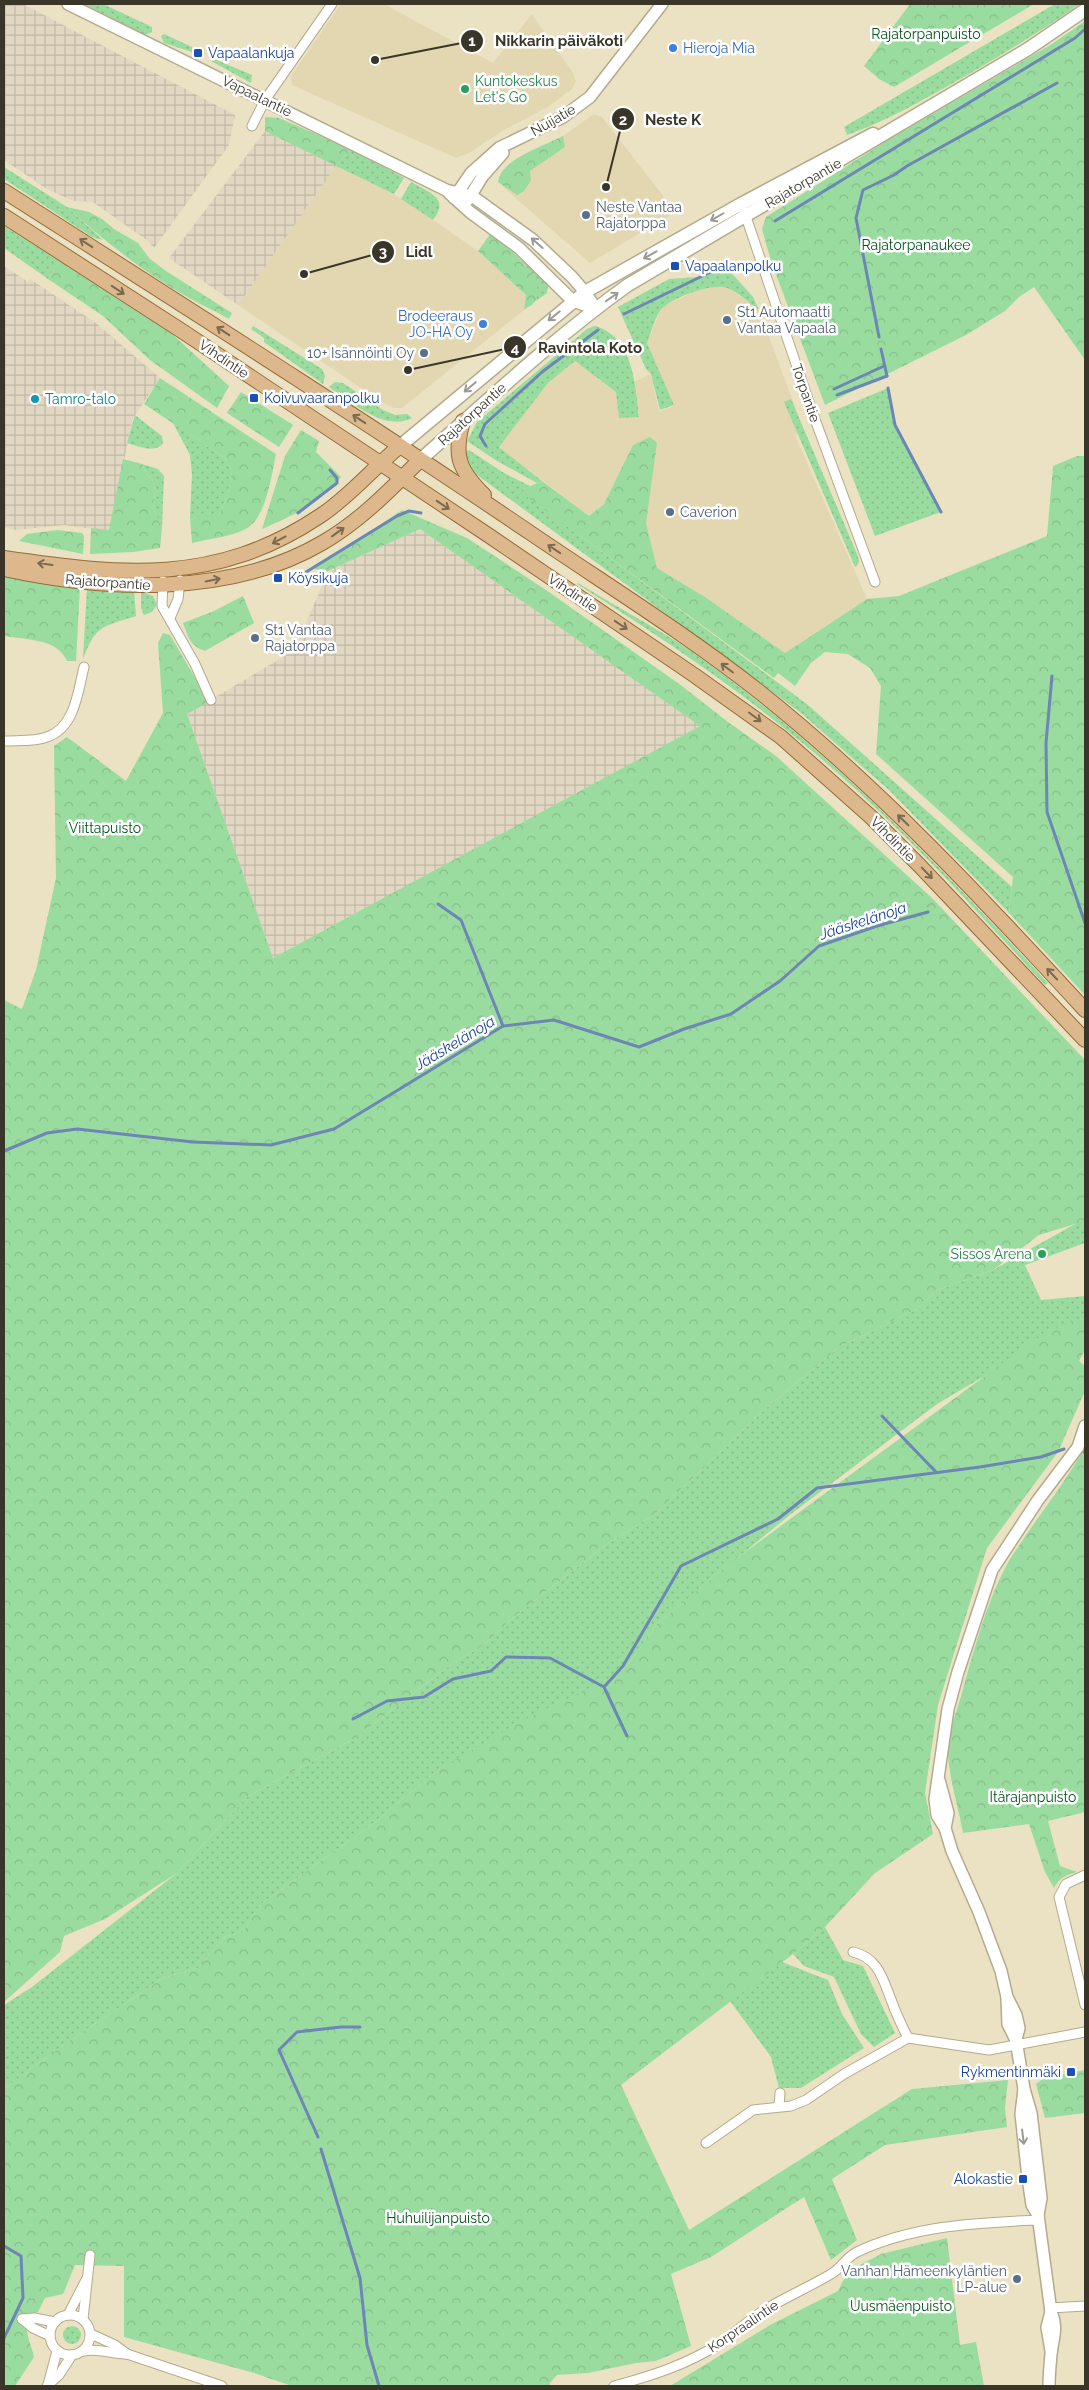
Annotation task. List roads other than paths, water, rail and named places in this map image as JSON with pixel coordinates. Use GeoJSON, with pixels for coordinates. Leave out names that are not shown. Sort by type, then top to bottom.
{"type":"FeatureCollection","features":[{"type":"Feature","properties":{"kind":"main road","name":"Rajatorpantie"},"geometry":{"type":"LineString","coordinates":[[4,558],[63,566],[139,571],[180,585],[206,582],[260,570],[303,554],[367,512],[420,460],[520,369],[596,309],[743,210],[851,143],[905,120],[1028,49],[1085,10]]}},
{"type":"Feature","properties":{"kind":"main road","name":"Vihdintie"},"geometry":{"type":"LineString","coordinates":[[4,191],[400,446],[710,655],[800,725],[837,757],[935,851],[1085,1010]]}},
{"type":"Feature","properties":{"kind":"main road","name":"Rajatorpantie"},"geometry":{"type":"LineString","coordinates":[[4,570],[61,579],[163,578],[180,569],[204,566],[241,556],[281,539],[321,516],[400,446],[585,292],[743,210]]}},
{"type":"Feature","properties":{"kind":"main road","name":"Vihdintie"},"geometry":{"type":"LineString","coordinates":[[4,216],[185,333],[402,478],[694,675],[781,737],[865,811],[920,866],[1085,1040]]}},
{"type":"Feature","properties":{"kind":"main road"},"geometry":{"type":"LineString","coordinates":[[463,421],[457,447],[460,463],[472,483],[504,515]]}},
{"type":"Feature","properties":{"kind":"street","name":"Vapaalantie"},"geometry":{"type":"LineString","coordinates":[[68,4],[265,100],[455,196],[519,248],[573,301],[596,309]]}},
{"type":"Feature","properties":{"kind":"street"},"geometry":{"type":"LineString","coordinates":[[252,126],[265,100],[332,4]]}},
{"type":"Feature","properties":{"kind":"street","name":"Nuijatie"},"geometry":{"type":"LineString","coordinates":[[455,196],[472,172],[499,148],[564,117],[590,97],[662,4]]}},
{"type":"Feature","properties":{"kind":"street","name":"Nuijatie"},"geometry":{"type":"LineString","coordinates":[[455,196],[472,196],[487,171],[517,140]]}},
{"type":"Feature","properties":{"kind":"street"},"geometry":{"type":"LineString","coordinates":[[472,196],[534,240],[585,292],[596,309]]}},
{"type":"Feature","properties":{"kind":"street","name":"Torpantie"},"geometry":{"type":"LineString","coordinates":[[743,210],[813,414],[875,582]]}},
{"type":"Feature","properties":{"kind":"street"},"geometry":{"type":"LineString","coordinates":[[170,618],[175,608],[180,585],[180,569]]}},
{"type":"Feature","properties":{"kind":"street"},"geometry":{"type":"LineString","coordinates":[[163,578],[162,606],[195,664],[211,700]]}},
{"type":"Feature","properties":{"kind":"street"},"geometry":{"type":"LineString","coordinates":[[4,741],[46,738],[55,734],[69,719],[84,666]]}},
{"type":"Feature","properties":{"kind":"street"},"geometry":{"type":"LineString","coordinates":[[1049,2386],[1051,2353],[1056,2327],[1050,2310],[1038,2218],[1032,2205],[1020,2105],[1024,2089],[1017,2042],[1008,2024],[1007,1997],[990,1940],[952,1851],[945,1828],[937,1815],[937,1774],[944,1730],[958,1672],[992,1570],[1038,1500],[1078,1447],[1085,1426]]}},
{"type":"Feature","properties":{"kind":"street"},"geometry":{"type":"LineString","coordinates":[[1085,1875],[1066,1884],[1060,1897],[1085,2005]]}},
{"type":"Feature","properties":{"kind":"street"},"geometry":{"type":"LineString","coordinates":[[853,1952],[862,1954],[880,1970],[908,2038]]}},
{"type":"Feature","properties":{"kind":"street"},"geometry":{"type":"LineString","coordinates":[[706,2143],[753,2110],[791,2106],[806,2100],[844,2074],[908,2038],[989,2050],[1017,2042],[1085,2032]]}},
{"type":"Feature","properties":{"kind":"street"},"geometry":{"type":"LineString","coordinates":[[780,2093],[780,2106]]}},
{"type":"Feature","properties":{"kind":"street","name":"Korpraalintie"},"geometry":{"type":"LineString","coordinates":[[614,2386],[663,2372],[704,2352],[766,2308],[837,2271],[847,2257],[858,2252],[894,2238],[936,2228],[1038,2218]]}},
{"type":"Feature","properties":{"kind":"street"},"geometry":{"type":"LineString","coordinates":[[83,2319],[90,2255]]}},
{"type":"Feature","properties":{"kind":"street"},"geometry":{"type":"LineString","coordinates":[[48,2386],[57,2351],[50,2336],[22,2319],[34,2318],[55,2322],[68,2315],[87,2280]]}},
{"type":"Feature","properties":{"kind":"street"},"geometry":{"type":"LineString","coordinates":[[1050,2310],[1085,2306]]}},
{"type":"Feature","properties":{"kind":"street"},"geometry":{"type":"LineString","coordinates":[[68,2315],[83,2319],[90,2328],[90,2340],[84,2351]]}},
{"type":"Feature","properties":{"kind":"street"},"geometry":{"type":"LineString","coordinates":[[50,2336],[55,2322]]}},
{"type":"Feature","properties":{"kind":"street"},"geometry":{"type":"LineString","coordinates":[[91,2334],[115,2345],[127,2354],[222,2386]]}},
{"type":"Feature","properties":{"kind":"street"},"geometry":{"type":"LineString","coordinates":[[57,2351],[72,2355],[94,2349],[111,2354],[127,2354]]}},
{"type":"Feature","properties":{"kind":"street"},"geometry":{"type":"LineString","coordinates":[[48,2386],[59,2375],[72,2355]]}},
{"type":"Feature","properties":{"kind":"waterway"},"geometry":{"type":"LineString","coordinates":[[775,221],[1075,38],[1085,29]]}},
{"type":"Feature","properties":{"kind":"waterway"},"geometry":{"type":"LineString","coordinates":[[879,337],[856,218],[863,190],[894,175],[1057,83]]}},
{"type":"Feature","properties":{"kind":"waterway"},"geometry":{"type":"LineString","coordinates":[[624,314],[721,267]]}},
{"type":"Feature","properties":{"kind":"waterway"},"geometry":{"type":"LineString","coordinates":[[486,446],[480,436],[485,424],[542,372],[598,330]]}},
{"type":"Feature","properties":{"kind":"waterway"},"geometry":{"type":"LineString","coordinates":[[881,349],[887,376]]}},
{"type":"Feature","properties":{"kind":"waterway"},"geometry":{"type":"LineString","coordinates":[[834,389],[884,366]]}},
{"type":"Feature","properties":{"kind":"waterway"},"geometry":{"type":"LineString","coordinates":[[837,395],[887,376]]}},
{"type":"Feature","properties":{"kind":"waterway"},"geometry":{"type":"LineString","coordinates":[[888,388],[895,425],[941,512]]}},
{"type":"Feature","properties":{"kind":"waterway"},"geometry":{"type":"LineString","coordinates":[[298,513],[337,483],[337,478],[330,470]]}},
{"type":"Feature","properties":{"kind":"waterway"},"geometry":{"type":"LineString","coordinates":[[298,577],[397,516],[409,511],[421,513]]}},
{"type":"Feature","properties":{"kind":"waterway"},"geometry":{"type":"LineString","coordinates":[[1052,676],[1046,743],[1047,812],[1085,923]]}},
{"type":"Feature","properties":{"kind":"waterway"},"geometry":{"type":"LineString","coordinates":[[438,904],[461,920],[503,1026]]}},
{"type":"Feature","properties":{"kind":"waterway","name":"Jääskelänoja"},"geometry":{"type":"LineString","coordinates":[[4,1151],[47,1133],[77,1129],[193,1142],[271,1145],[334,1129],[503,1026],[554,1020],[639,1047],[684,1029],[731,1014],[780,981],[819,946],[877,926],[928,912]]}},
{"type":"Feature","properties":{"kind":"waterway"},"geometry":{"type":"LineString","coordinates":[[882,1416],[936,1472]]}},
{"type":"Feature","properties":{"kind":"waterway"},"geometry":{"type":"LineString","coordinates":[[353,1719],[387,1701],[424,1697],[453,1679],[491,1671],[506,1657],[550,1658],[604,1687],[623,1666],[681,1566],[778,1519],[817,1488],[980,1467],[1041,1457],[1064,1449]]}},
{"type":"Feature","properties":{"kind":"waterway"},"geometry":{"type":"LineString","coordinates":[[604,1687],[627,1736]]}},
{"type":"Feature","properties":{"kind":"waterway"},"geometry":{"type":"LineString","coordinates":[[318,2137],[279,2050],[297,2032],[341,2027],[360,2027]]}},
{"type":"Feature","properties":{"kind":"waterway"},"geometry":{"type":"LineString","coordinates":[[321,2149],[360,2278],[367,2345],[379,2386]]}},
{"type":"Feature","properties":{"kind":"waterway"},"geometry":{"type":"LineString","coordinates":[[4,2246],[21,2256],[23,2298],[4,2338]]}},
{"type":"Feature","properties":{"kind":"place","name":"Hieroja Mia"},"geometry":{"type":"Point","coordinates":[673,48]}},
{"type":"Feature","properties":{"kind":"place","name":"Vapaalankuja"},"geometry":{"type":"Point","coordinates":[198,53]}},
{"type":"Feature","properties":{"kind":"place","name":"Nikkarin päiväkoti"},"geometry":{"type":"Point","coordinates":[375,60]}},
{"type":"Feature","properties":{"kind":"place","name":"Kuntokeskus Let's Go"},"geometry":{"type":"Point","coordinates":[465,89]}},
{"type":"Feature","properties":{"kind":"place","name":"Neste K"},"geometry":{"type":"Point","coordinates":[606,187]}},
{"type":"Feature","properties":{"kind":"place","name":"Neste Vantaa Rajatorppa"},"geometry":{"type":"Point","coordinates":[586,215]}},
{"type":"Feature","properties":{"kind":"place","name":"Vapaalanpolku"},"geometry":{"type":"Point","coordinates":[675,266]}},
{"type":"Feature","properties":{"kind":"place","name":"Lidl"},"geometry":{"type":"Point","coordinates":[304,274]}},
{"type":"Feature","properties":{"kind":"place","name":"St1 Automaatti Vantaa Vapaala"},"geometry":{"type":"Point","coordinates":[727,320]}},
{"type":"Feature","properties":{"kind":"place","name":"Brodeeraus JO-HA Oy"},"geometry":{"type":"Point","coordinates":[483,324]}},
{"type":"Feature","properties":{"kind":"place","name":"10+ Isännöinti Oy"},"geometry":{"type":"Point","coordinates":[424,353]}},
{"type":"Feature","properties":{"kind":"place","name":"Ravintola Koto"},"geometry":{"type":"Point","coordinates":[408,370]}},
{"type":"Feature","properties":{"kind":"place","name":"Koivuvaaranpolku"},"geometry":{"type":"Point","coordinates":[254,398]}},
{"type":"Feature","properties":{"kind":"place","name":"Tamro-talo"},"geometry":{"type":"Point","coordinates":[35,399]}},
{"type":"Feature","properties":{"kind":"place","name":"Caverion"},"geometry":{"type":"Point","coordinates":[670,512]}},
{"type":"Feature","properties":{"kind":"place","name":"Köysikuja"},"geometry":{"type":"Point","coordinates":[278,578]}},
{"type":"Feature","properties":{"kind":"place","name":"St1 Vantaa Rajatorppa"},"geometry":{"type":"Point","coordinates":[255,638]}},
{"type":"Feature","properties":{"kind":"place","name":"Sissos Arena"},"geometry":{"type":"Point","coordinates":[1042,1254]}},
{"type":"Feature","properties":{"kind":"place","name":"Rykmentinmäki"},"geometry":{"type":"Point","coordinates":[1071,2072]}},
{"type":"Feature","properties":{"kind":"place","name":"Alokastie"},"geometry":{"type":"Point","coordinates":[1023,2179]}},
{"type":"Feature","properties":{"kind":"place","name":"Vanhan Hämeenkyläntien LP-alue"},"geometry":{"type":"Point","coordinates":[1017,2279]}},
{"type":"Feature","properties":{"kind":"park label","name":"Rajatorpanpuisto"},"geometry":{"type":"Point","coordinates":[926,34]}},
{"type":"Feature","properties":{"kind":"park label","name":"Rajatorpanaukee"},"geometry":{"type":"Point","coordinates":[916,245]}},
{"type":"Feature","properties":{"kind":"park label","name":"Viittapuisto"},"geometry":{"type":"Point","coordinates":[105,828]}},
{"type":"Feature","properties":{"kind":"park label","name":"Itärajanpuisto"},"geometry":{"type":"Point","coordinates":[1033,1797]}},
{"type":"Feature","properties":{"kind":"park label","name":"Huhuilijanpuisto"},"geometry":{"type":"Point","coordinates":[438,2218]}},
{"type":"Feature","properties":{"kind":"park label","name":"Uusmäenpuisto"},"geometry":{"type":"Point","coordinates":[901,2306]}}]}
